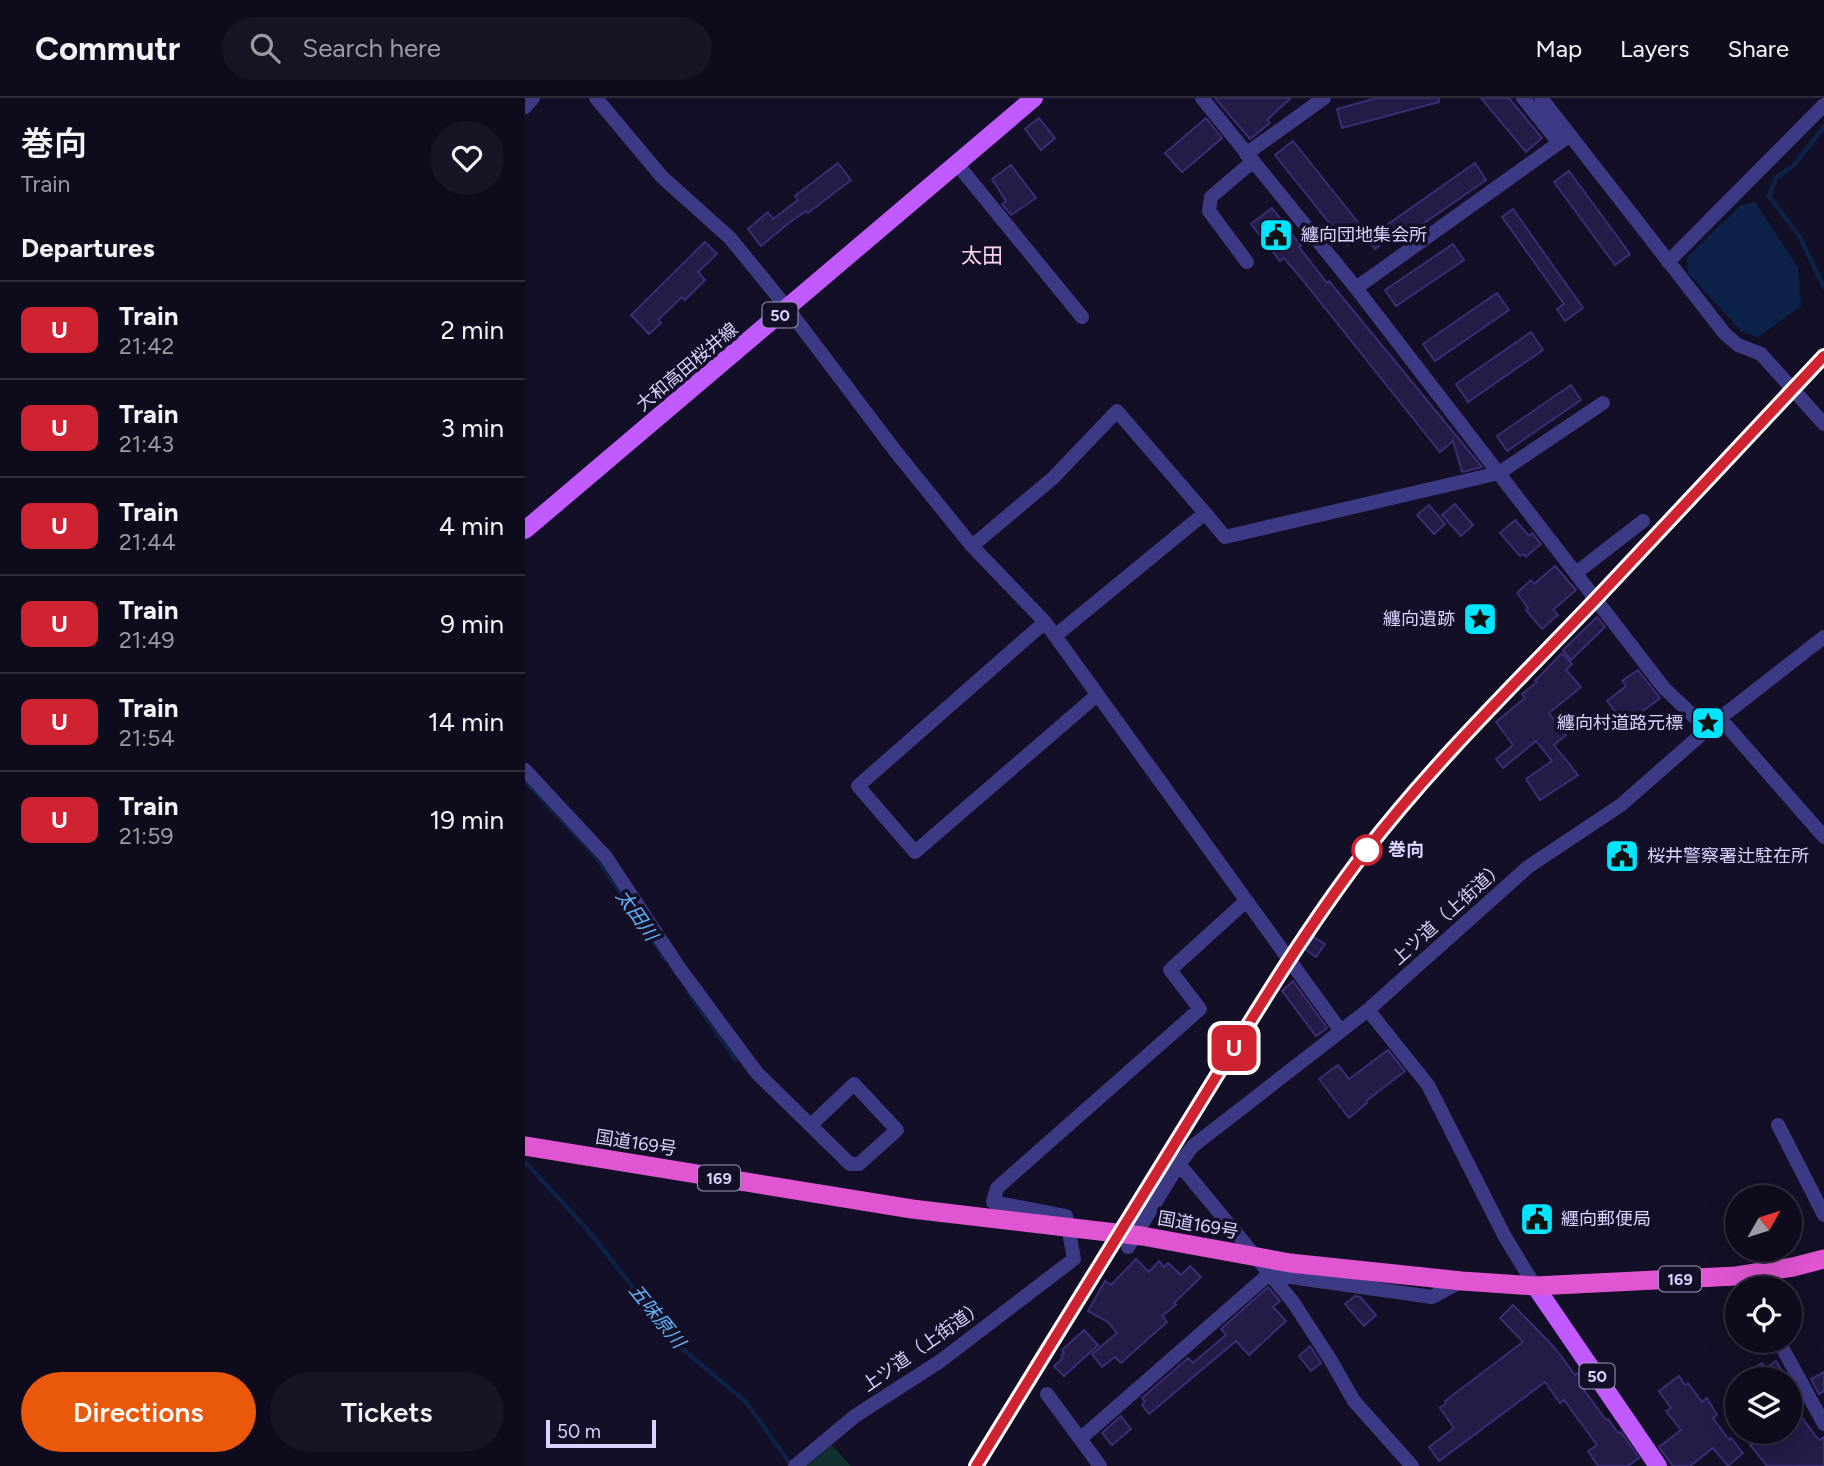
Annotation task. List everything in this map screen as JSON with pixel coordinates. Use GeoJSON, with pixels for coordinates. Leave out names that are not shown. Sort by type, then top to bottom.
{"type":"FeatureCollection","features":[{"type":"Feature","properties":{"kind":"highway","name":"国道169号"},"geometry":{"type":"LineString","coordinates":[[525,1146],[912,1209],[1142,1236],[1290,1263],[1535,1286],[1725,1282]]}},
{"type":"Feature","properties":{"kind":"highway","name":"国道169号"},"geometry":{"type":"LineString","coordinates":[[1761,1276],[1824,1259]]}},
{"type":"Feature","properties":{"kind":"main road","name":"大和高田桜井線"},"geometry":{"type":"LineString","coordinates":[[525,530],[1034,98]]}},
{"type":"Feature","properties":{"kind":"main road","name":"50"},"geometry":{"type":"LineString","coordinates":[[1535,1286],[1658,1466]]}},
{"type":"Feature","properties":{"kind":"street"},"geometry":{"type":"LineString","coordinates":[[525,107],[533,98]]}},
{"type":"Feature","properties":{"kind":"street"},"geometry":{"type":"LineString","coordinates":[[1202,98],[1356,288],[1664,688],[1707,729]]}},
{"type":"Feature","properties":{"kind":"street"},"geometry":{"type":"LineString","coordinates":[[1247,262],[1209,211],[1210,197],[1249,158],[1324,98]]}},
{"type":"Feature","properties":{"kind":"street"},"geometry":{"type":"LineString","coordinates":[[1523,98],[1564,139],[1725,334],[1738,345],[1761,354],[1824,424]]}},
{"type":"Feature","properties":{"kind":"street"},"geometry":{"type":"LineString","coordinates":[[1541,98],[1564,139]]}},
{"type":"Feature","properties":{"kind":"street"},"geometry":{"type":"LineString","coordinates":[[603,100],[662,177],[723,231],[788,309],[896,452],[972,546],[1045,622],[1340,1030]]}},
{"type":"Feature","properties":{"kind":"street"},"geometry":{"type":"LineString","coordinates":[[1668,262],[1824,105]]}},
{"type":"Feature","properties":{"kind":"street"},"geometry":{"type":"LineString","coordinates":[[1356,288],[1564,139]]}},
{"type":"Feature","properties":{"kind":"street"},"geometry":{"type":"LineString","coordinates":[[957,164],[1082,317]]}},
{"type":"Feature","properties":{"kind":"street"},"geometry":{"type":"LineString","coordinates":[[972,546],[1053,478],[1117,411],[1225,537],[1499,473],[1603,403]]}},
{"type":"Feature","properties":{"kind":"street"},"geometry":{"type":"LineString","coordinates":[[1055,636],[1206,513]]}},
{"type":"Feature","properties":{"kind":"street"},"geometry":{"type":"LineString","coordinates":[[1576,573],[1643,521]]}},
{"type":"Feature","properties":{"kind":"street"},"geometry":{"type":"LineString","coordinates":[[1045,622],[858,786],[915,852],[1097,695]]}},
{"type":"Feature","properties":{"kind":"street","name":"上ツ道（上街道）"},"geometry":{"type":"LineString","coordinates":[[1128,1247],[1193,1146],[1368,1010],[1528,867],[1621,805],[1720,718],[1824,637]]}},
{"type":"Feature","properties":{"kind":"street"},"geometry":{"type":"LineString","coordinates":[[1720,718],[1824,837]]}},
{"type":"Feature","properties":{"kind":"street"},"geometry":{"type":"LineString","coordinates":[[525,770],[606,857],[680,969],[757,1073],[850,1164],[859,1164],[897,1130],[854,1084],[811,1125]]}},
{"type":"Feature","properties":{"kind":"street","name":"上ツ道（上街道）"},"geometry":{"type":"LineString","coordinates":[[795,1466],[855,1416],[939,1362],[1074,1259],[1066,1216],[993,1202],[997,1188],[1200,1009],[1170,970],[1246,901]]}},
{"type":"Feature","properties":{"kind":"street"},"geometry":{"type":"LineString","coordinates":[[1368,1010],[1428,1085],[1505,1237],[1535,1286]]}},
{"type":"Feature","properties":{"kind":"street"},"geometry":{"type":"LineString","coordinates":[[1778,1125],[1824,1215]]}},
{"type":"Feature","properties":{"kind":"street"},"geometry":{"type":"LineString","coordinates":[[1179,1164],[1293,1302],[1355,1401],[1412,1466]]}},
{"type":"Feature","properties":{"kind":"street"},"geometry":{"type":"LineString","coordinates":[[1080,1439],[1269,1274],[1432,1297],[1462,1281]]}},
{"type":"Feature","properties":{"kind":"street"},"geometry":{"type":"LineString","coordinates":[[1785,1353],[1824,1424]]}},
{"type":"Feature","properties":{"kind":"street"},"geometry":{"type":"LineString","coordinates":[[1047,1394],[1100,1466]]}},
{"type":"Feature","properties":{"kind":"green space"},"geometry":{"type":"Polygon","coordinates":[[[832,1445],[851,1466],[806,1466],[832,1445]]]}},
{"type":"Feature","properties":{"kind":"water"},"geometry":{"type":"Polygon","coordinates":[[[1755,202],[1798,267],[1801,306],[1758,337],[1742,332],[1688,273],[1687,257],[1741,205],[1755,202]]]}},
{"type":"Feature","properties":{"kind":"building"},"geometry":{"type":"Polygon","coordinates":[[[1215,98],[1291,98],[1267,120],[1270,123],[1250,139],[1215,98]]]}},
{"type":"Feature","properties":{"kind":"building"},"geometry":{"type":"Polygon","coordinates":[[[1377,98],[1439,98],[1439,102],[1342,128],[1337,109],[1377,98]]]}},
{"type":"Feature","properties":{"kind":"building"},"geometry":{"type":"Polygon","coordinates":[[[1481,98],[1509,98],[1542,138],[1526,152],[1481,98]]]}},
{"type":"Feature","properties":{"kind":"building"},"geometry":{"type":"Polygon","coordinates":[[[1039,118],[1055,138],[1041,150],[1025,129],[1039,118]]]}},
{"type":"Feature","properties":{"kind":"building"},"geometry":{"type":"Polygon","coordinates":[[[1206,118],[1222,138],[1182,172],[1165,153],[1206,118]]]}},
{"type":"Feature","properties":{"kind":"building"},"geometry":{"type":"Polygon","coordinates":[[[1293,141],[1365,231],[1347,245],[1275,155],[1293,141]]]}},
{"type":"Feature","properties":{"kind":"building"},"geometry":{"type":"Polygon","coordinates":[[[838,163],[851,180],[761,246],[748,229],[768,212],[773,219],[798,200],[795,196],[838,163]]]}},
{"type":"Feature","properties":{"kind":"building"},"geometry":{"type":"Polygon","coordinates":[[[1475,163],[1486,180],[1394,244],[1390,237],[1375,249],[1367,239],[1475,163]]]}},
{"type":"Feature","properties":{"kind":"building"},"geometry":{"type":"Polygon","coordinates":[[[1011,165],[1036,198],[1011,215],[1002,204],[1006,201],[992,179],[1011,165]]]}},
{"type":"Feature","properties":{"kind":"building"},"geometry":{"type":"Polygon","coordinates":[[[1569,171],[1630,254],[1615,265],[1554,182],[1569,171]]]}},
{"type":"Feature","properties":{"kind":"building"},"geometry":{"type":"Polygon","coordinates":[[[1272,208],[1327,283],[1329,281],[1482,467],[1462,472],[1453,441],[1440,452],[1301,278],[1284,258],[1280,261],[1251,224],[1272,208]]]}},
{"type":"Feature","properties":{"kind":"building"},"geometry":{"type":"Polygon","coordinates":[[[1513,209],[1583,308],[1565,321],[1557,309],[1564,304],[1502,217],[1513,209]]]}},
{"type":"Feature","properties":{"kind":"building"},"geometry":{"type":"Polygon","coordinates":[[[705,242],[717,254],[698,272],[705,280],[685,300],[682,297],[658,320],[661,323],[649,334],[631,315],[705,242]]]}},
{"type":"Feature","properties":{"kind":"building"},"geometry":{"type":"Polygon","coordinates":[[[1453,244],[1464,260],[1396,306],[1385,290],[1453,244]]]}},
{"type":"Feature","properties":{"kind":"building"},"geometry":{"type":"Polygon","coordinates":[[[1497,293],[1509,310],[1435,361],[1423,344],[1497,293]]]}},
{"type":"Feature","properties":{"kind":"building"},"geometry":{"type":"Polygon","coordinates":[[[1531,332],[1543,350],[1468,402],[1456,384],[1531,332]]]}},
{"type":"Feature","properties":{"kind":"building"},"geometry":{"type":"Polygon","coordinates":[[[1571,385],[1581,400],[1507,451],[1497,436],[1571,385]]]}},
{"type":"Feature","properties":{"kind":"building"},"geometry":{"type":"Polygon","coordinates":[[[1455,504],[1473,525],[1461,536],[1442,515],[1455,504]]]}},
{"type":"Feature","properties":{"kind":"building"},"geometry":{"type":"Polygon","coordinates":[[[1429,505],[1445,524],[1434,534],[1417,515],[1429,505]]]}},
{"type":"Feature","properties":{"kind":"building"},"geometry":{"type":"Polygon","coordinates":[[[1515,520],[1529,536],[1532,533],[1541,544],[1526,557],[1523,554],[1520,556],[1500,533],[1515,520]]]}},
{"type":"Feature","properties":{"kind":"building"},"geometry":{"type":"Polygon","coordinates":[[[1555,566],[1576,590],[1553,610],[1558,615],[1542,629],[1526,610],[1528,608],[1517,593],[1531,580],[1534,584],[1555,566]]]}},
{"type":"Feature","properties":{"kind":"building"},"geometry":{"type":"Polygon","coordinates":[[[1597,617],[1605,627],[1571,660],[1563,650],[1597,617]]]}},
{"type":"Feature","properties":{"kind":"building"},"geometry":{"type":"Polygon","coordinates":[[[1562,653],[1572,664],[1566,670],[1581,687],[1549,713],[1566,735],[1554,745],[1578,775],[1540,800],[1526,779],[1552,761],[1536,741],[1503,768],[1496,759],[1513,745],[1496,722],[1525,698],[1522,694],[1537,682],[1535,681],[1562,653]]]}},
{"type":"Feature","properties":{"kind":"building"},"geometry":{"type":"Polygon","coordinates":[[[1638,670],[1660,698],[1625,724],[1607,701],[1626,686],[1622,681],[1638,670]]]}},
{"type":"Feature","properties":{"kind":"building"},"geometry":{"type":"Polygon","coordinates":[[[1314,937],[1325,944],[1316,957],[1305,949],[1314,937]]]}},
{"type":"Feature","properties":{"kind":"building"},"geometry":{"type":"Polygon","coordinates":[[[1293,981],[1327,1028],[1316,1036],[1282,991],[1293,981]]]}},
{"type":"Feature","properties":{"kind":"building"},"geometry":{"type":"Polygon","coordinates":[[[1388,1050],[1405,1071],[1349,1118],[1319,1079],[1338,1065],[1349,1079],[1388,1050]]]}},
{"type":"Feature","properties":{"kind":"building"},"geometry":{"type":"Polygon","coordinates":[[[1136,1259],[1149,1272],[1159,1261],[1164,1267],[1168,1263],[1181,1275],[1190,1266],[1201,1277],[1174,1303],[1176,1305],[1162,1316],[1167,1322],[1121,1363],[1115,1357],[1102,1367],[1092,1354],[1117,1333],[1108,1322],[1088,1311],[1105,1281],[1111,1285],[1136,1259]]]}},
{"type":"Feature","properties":{"kind":"building"},"geometry":{"type":"Polygon","coordinates":[[[1268,1287],[1280,1301],[1273,1307],[1286,1321],[1249,1355],[1236,1341],[1149,1414],[1142,1405],[1145,1402],[1142,1398],[1188,1358],[1193,1363],[1226,1335],[1221,1329],[1268,1287]]]}},
{"type":"Feature","properties":{"kind":"building"},"geometry":{"type":"Polygon","coordinates":[[[1355,1296],[1360,1297],[1376,1315],[1364,1326],[1345,1304],[1355,1296]]]}},
{"type":"Feature","properties":{"kind":"building"},"geometry":{"type":"Polygon","coordinates":[[[1513,1305],[1554,1347],[1575,1375],[1580,1372],[1588,1383],[1582,1387],[1606,1420],[1608,1419],[1618,1433],[1621,1432],[1639,1458],[1628,1466],[1598,1466],[1588,1451],[1597,1445],[1564,1400],[1560,1403],[1545,1382],[1439,1461],[1429,1447],[1454,1428],[1440,1408],[1445,1401],[1523,1342],[1500,1318],[1513,1305]]]}},
{"type":"Feature","properties":{"kind":"building"},"geometry":{"type":"Polygon","coordinates":[[[1084,1330],[1098,1345],[1064,1376],[1054,1366],[1063,1358],[1062,1350],[1084,1330]]]}},
{"type":"Feature","properties":{"kind":"building"},"geometry":{"type":"Polygon","coordinates":[[[1310,1346],[1321,1363],[1311,1371],[1299,1356],[1310,1346]]]}},
{"type":"Feature","properties":{"kind":"building"},"geometry":{"type":"Polygon","coordinates":[[[1776,1361],[1780,1367],[1767,1367],[1776,1361]]]}},
{"type":"Feature","properties":{"kind":"building"},"geometry":{"type":"Polygon","coordinates":[[[1824,1372],[1824,1391],[1819,1394],[1811,1379],[1824,1372]]]}},
{"type":"Feature","properties":{"kind":"building"},"geometry":{"type":"Polygon","coordinates":[[[1679,1376],[1685,1385],[1688,1383],[1702,1402],[1707,1398],[1717,1415],[1713,1418],[1725,1434],[1725,1444],[1736,1444],[1743,1453],[1728,1466],[1713,1448],[1690,1466],[1673,1466],[1659,1447],[1681,1430],[1666,1411],[1671,1408],[1659,1391],[1679,1376]]]}},
{"type":"Feature","properties":{"kind":"building"},"geometry":{"type":"Polygon","coordinates":[[[1121,1416],[1131,1429],[1112,1445],[1102,1433],[1121,1416]]]}},
{"type":"Feature","properties":{"kind":"building"},"geometry":{"type":"Polygon","coordinates":[[[1802,1418],[1819,1440],[1824,1437],[1824,1466],[1767,1466],[1750,1445],[1802,1444],[1802,1418]]]}},
{"type":"Feature","properties":{"kind":"waterway"},"geometry":{"type":"LineString","coordinates":[[1824,127],[1794,165],[1776,178],[1769,196],[1800,237],[1824,287]]}},
{"type":"Feature","properties":{"kind":"waterway","name":"太田川"},"geometry":{"type":"LineString","coordinates":[[525,781],[596,857],[665,959]]}},
{"type":"Feature","properties":{"kind":"waterway","name":"太田川"},"geometry":{"type":"LineString","coordinates":[[688,992],[736,1060]]}},
{"type":"Feature","properties":{"kind":"waterway","name":"五味原川"},"geometry":{"type":"LineString","coordinates":[[525,1162],[587,1229],[680,1347],[746,1402],[791,1465]]}},
{"type":"Feature","properties":{"kind":"railway"},"geometry":{"type":"LineString","coordinates":[[976,1466],[1258,1009],[1320,914],[1364,853],[1418,787],[1475,725],[1651,542],[1824,356]]}},
{"type":"Feature","properties":{"kind":"train","name":"U"},"geometry":{"type":"LineString","coordinates":[[976,1466],[1289,960],[1366,850],[1472,727],[1824,356]]}},
{"type":"Feature","properties":{"kind":"place","name":"纏向団地集会所"},"geometry":{"type":"Point","coordinates":[1276,235]}},
{"type":"Feature","properties":{"kind":"place","name":"纏向遺跡"},"geometry":{"type":"Point","coordinates":[1480,619]}},
{"type":"Feature","properties":{"kind":"place","name":"纏向村道路元標"},"geometry":{"type":"Point","coordinates":[1708,723]}},
{"type":"Feature","properties":{"kind":"place","name":"巻向"},"geometry":{"type":"Point","coordinates":[1367,850]}},
{"type":"Feature","properties":{"kind":"place","name":"桜井警察署辻駐在所"},"geometry":{"type":"Point","coordinates":[1622,856]}},
{"type":"Feature","properties":{"kind":"place","name":"纒向郵便局"},"geometry":{"type":"Point","coordinates":[1537,1219]}},
{"type":"Feature","properties":{"kind":"district","name":"太田"},"geometry":{"type":"Point","coordinates":[982,255]}}]}
